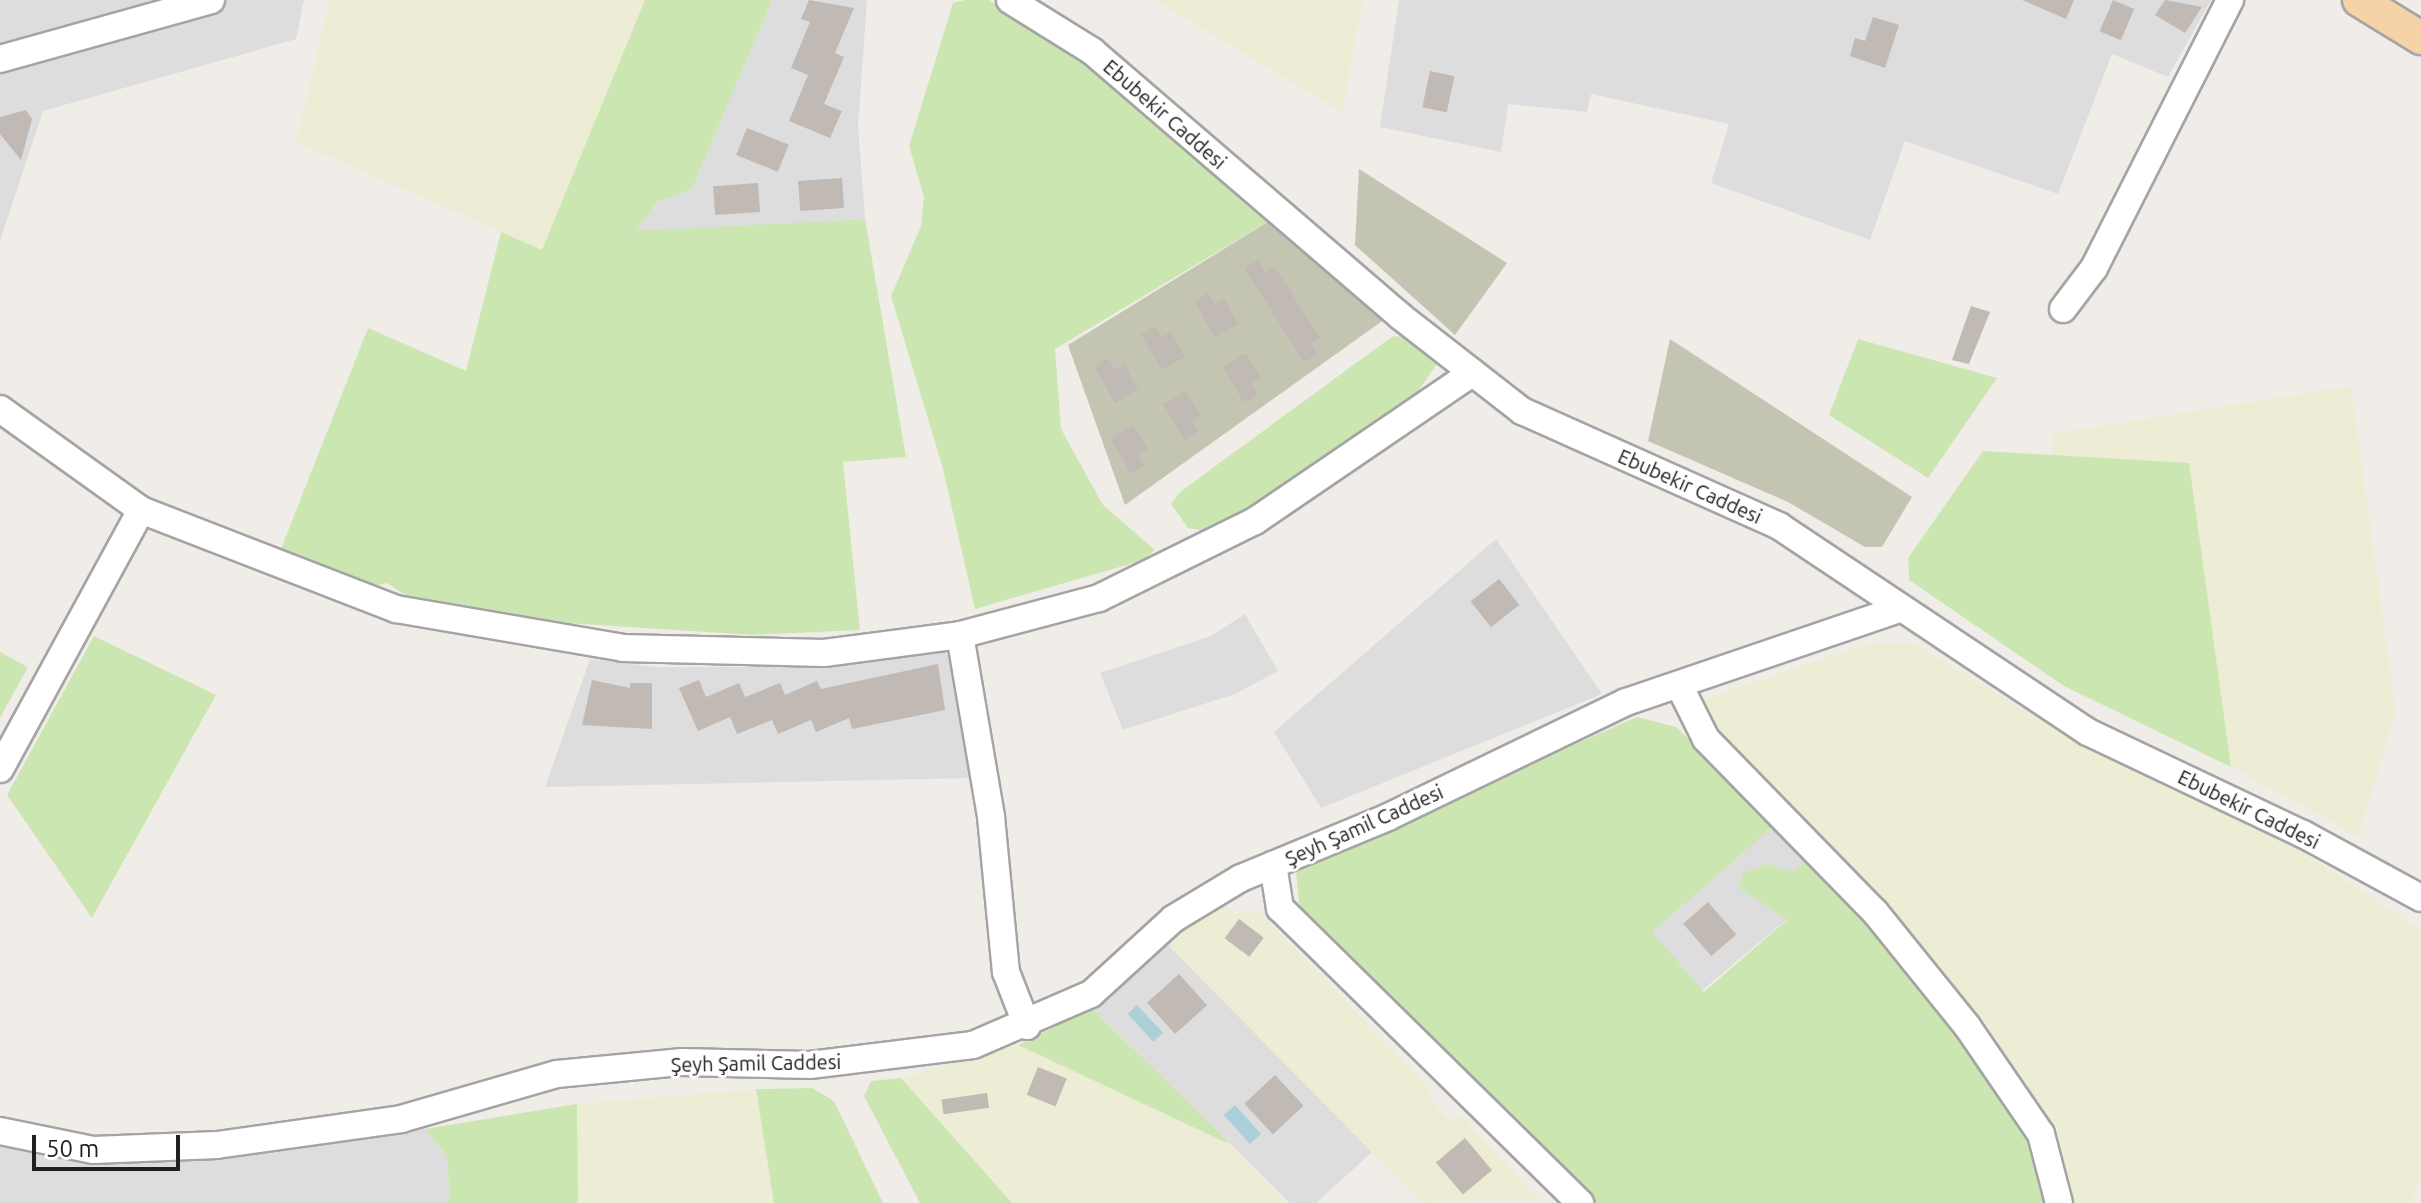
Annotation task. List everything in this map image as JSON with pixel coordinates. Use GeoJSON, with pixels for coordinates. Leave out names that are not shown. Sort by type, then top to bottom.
{"type":"FeatureCollection","features":[{"type":"Feature","properties":{"kind":"main road"},"geometry":{"type":"LineString","coordinates":[[2359,0],[2421,38]]}},
{"type":"Feature","properties":{"kind":"street"},"geometry":{"type":"LineString","coordinates":[[0,59],[211,0]]}},
{"type":"Feature","properties":{"kind":"street","name":"Ebubekir Caddesi"},"geometry":{"type":"LineString","coordinates":[[1010,0],[1092,51],[1472,373],[1522,411],[1779,526],[1896,610],[2088,732],[2421,898]]}},
{"type":"Feature","properties":{"kind":"street"},"geometry":{"type":"LineString","coordinates":[[2063,309],[2094,268],[2230,0]]}},
{"type":"Feature","properties":{"kind":"street"},"geometry":{"type":"LineString","coordinates":[[0,409],[141,510],[396,609],[529,637],[726,654],[824,653],[960,635],[1099,598],[1255,521],[1472,373]]}},
{"type":"Feature","properties":{"kind":"street"},"geometry":{"type":"LineString","coordinates":[[0,769],[141,510]]}},
{"type":"Feature","properties":{"kind":"street","name":"Şeyh Şamil Caddesi"},"geometry":{"type":"LineString","coordinates":[[0,1131],[93,1150],[217,1145],[401,1119],[557,1074],[682,1062],[810,1065],[905,1057],[973,1045],[1027,1026],[1091,994],[1185,910],[1273,865],[1626,702],[1896,610]]}},
{"type":"Feature","properties":{"kind":"street"},"geometry":{"type":"LineString","coordinates":[[960,635],[991,817],[1006,972],[1027,1026]]}},
{"type":"Feature","properties":{"kind":"street"},"geometry":{"type":"LineString","coordinates":[[1679,685],[1706,739],[1875,912],[1967,1026],[2041,1134],[2059,1203]]}},
{"type":"Feature","properties":{"kind":"street"},"geometry":{"type":"LineString","coordinates":[[1273,865],[1280,908],[1580,1203]]}},
{"type":"Feature","properties":{"kind":"shaded area"},"geometry":{"type":"Polygon","coordinates":[[[0,0],[304,0],[296,39],[43,111],[0,241],[0,0]]]}},
{"type":"Feature","properties":{"kind":"shaded area"},"geometry":{"type":"Polygon","coordinates":[[[330,0],[645,0],[542,250],[296,142],[330,0]]]}},
{"type":"Feature","properties":{"kind":"shaded area"},"geometry":{"type":"Polygon","coordinates":[[[772,0],[867,0],[858,125],[865,219],[635,232],[656,203],[692,189],[772,0]]]}},
{"type":"Feature","properties":{"kind":"shaded area"},"geometry":{"type":"Polygon","coordinates":[[[1154,0],[1363,0],[1342,112],[1154,0]]]}},
{"type":"Feature","properties":{"kind":"shaded area"},"geometry":{"type":"Polygon","coordinates":[[[1399,0],[2211,0],[2168,77],[2112,54],[2058,194],[1905,141],[1870,240],[1711,183],[1729,124],[1591,94],[1587,112],[1508,104],[1501,152],[1380,127],[1399,0]]]}},
{"type":"Feature","properties":{"kind":"shaded area"},"geometry":{"type":"Polygon","coordinates":[[[1359,169],[1507,263],[1455,335],[1355,245],[1359,169]]]}},
{"type":"Feature","properties":{"kind":"shaded area"},"geometry":{"type":"Polygon","coordinates":[[[1271,220],[1385,319],[1125,505],[1068,345],[1271,220]]]}},
{"type":"Feature","properties":{"kind":"shaded area"},"geometry":{"type":"Polygon","coordinates":[[[1670,339],[1912,497],[1882,547],[1865,547],[1788,502],[1648,441],[1670,339]]]}},
{"type":"Feature","properties":{"kind":"shaded area"},"geometry":{"type":"Polygon","coordinates":[[[2351,386],[2396,713],[2358,836],[2231,767],[2188,463],[2053,455],[2052,434],[2351,386]]]}},
{"type":"Feature","properties":{"kind":"shaded area"},"geometry":{"type":"Polygon","coordinates":[[[1496,539],[1602,694],[1321,808],[1274,732],[1496,539]]]}},
{"type":"Feature","properties":{"kind":"shaded area"},"geometry":{"type":"Polygon","coordinates":[[[1245,614],[1278,671],[1235,694],[1123,730],[1100,673],[1211,636],[1245,614]]]}},
{"type":"Feature","properties":{"kind":"shaded area"},"geometry":{"type":"Polygon","coordinates":[[[1870,643],[1913,643],[2089,749],[2278,836],[2421,930],[2421,1176],[2411,1203],[2069,1203],[2049,1126],[1882,898],[1701,719],[1704,699],[1870,643]]]}},
{"type":"Feature","properties":{"kind":"shaded area"},"geometry":{"type":"Polygon","coordinates":[[[942,649],[955,660],[973,778],[545,787],[590,659],[656,667],[824,667],[942,649]]]}},
{"type":"Feature","properties":{"kind":"shaded area"},"geometry":{"type":"Polygon","coordinates":[[[1776,824],[1827,885],[1701,991],[1650,930],[1776,824]]]}},
{"type":"Feature","properties":{"kind":"shaded area"},"geometry":{"type":"Polygon","coordinates":[[[1217,899],[1235,913],[1258,911],[1425,1083],[1435,1106],[1448,1119],[1463,1118],[1540,1199],[1422,1203],[1168,945],[1217,899]]]}},
{"type":"Feature","properties":{"kind":"shaded area"},"geometry":{"type":"Polygon","coordinates":[[[1168,945],[1372,1152],[1316,1203],[1290,1203],[1092,1008],[1168,945]]]}},
{"type":"Feature","properties":{"kind":"shaded area"},"geometry":{"type":"Polygon","coordinates":[[[1018,1045],[1227,1143],[1287,1203],[1012,1203],[901,1078],[1018,1045]]]}},
{"type":"Feature","properties":{"kind":"shaded area"},"geometry":{"type":"Polygon","coordinates":[[[756,1089],[774,1203],[578,1203],[577,1104],[756,1089]]]}},
{"type":"Feature","properties":{"kind":"shaded area"},"geometry":{"type":"Polygon","coordinates":[[[425,1129],[447,1156],[450,1203],[0,1203],[0,1141],[218,1157],[425,1129]]]}},
{"type":"Feature","properties":{"kind":"green space"},"geometry":{"type":"Polygon","coordinates":[[[645,0],[772,0],[692,189],[656,203],[636,231],[865,219],[906,457],[843,462],[860,630],[754,635],[534,621],[413,600],[387,583],[370,587],[279,554],[368,328],[466,371],[501,232],[542,250],[645,0]]]}},
{"type":"Feature","properties":{"kind":"green space"},"geometry":{"type":"Polygon","coordinates":[[[989,0],[1082,58],[1271,220],[1055,349],[1061,429],[1103,505],[1155,550],[1144,560],[975,609],[943,469],[891,296],[921,226],[924,197],[909,146],[953,3],[989,0]]]}},
{"type":"Feature","properties":{"kind":"green space"},"geometry":{"type":"Polygon","coordinates":[[[1393,336],[1418,339],[1440,359],[1418,392],[1247,512],[1207,531],[1188,528],[1171,504],[1180,492],[1393,336]]]}},
{"type":"Feature","properties":{"kind":"green space"},"geometry":{"type":"Polygon","coordinates":[[[1858,339],[1997,378],[1928,478],[1829,415],[1858,339]]]}},
{"type":"Feature","properties":{"kind":"green space"},"geometry":{"type":"Polygon","coordinates":[[[1983,451],[2189,463],[2231,767],[2064,686],[1909,580],[1908,558],[1983,451]]]}},
{"type":"Feature","properties":{"kind":"green space"},"geometry":{"type":"Polygon","coordinates":[[[94,636],[216,695],[92,918],[7,795],[94,636]]]}},
{"type":"Feature","properties":{"kind":"green space"},"geometry":{"type":"Polygon","coordinates":[[[0,652],[28,667],[0,718],[0,652]]]}},
{"type":"Feature","properties":{"kind":"green space"},"geometry":{"type":"Polygon","coordinates":[[[1637,717],[1676,727],[1776,824],[1652,932],[1704,992],[1787,920],[1739,888],[1743,873],[1767,864],[1793,872],[1807,860],[1864,914],[1960,1032],[2028,1129],[2050,1203],[1595,1203],[1300,911],[1296,871],[1309,862],[1637,717]]]}},
{"type":"Feature","properties":{"kind":"green space"},"geometry":{"type":"Polygon","coordinates":[[[1092,1008],[1228,1142],[1018,1045],[1092,1008]]]}},
{"type":"Feature","properties":{"kind":"green space"},"geometry":{"type":"Polygon","coordinates":[[[901,1078],[1012,1203],[920,1203],[864,1096],[871,1081],[901,1078]]]}},
{"type":"Feature","properties":{"kind":"green space"},"geometry":{"type":"Polygon","coordinates":[[[812,1088],[834,1101],[883,1203],[774,1203],[756,1089],[812,1088]]]}},
{"type":"Feature","properties":{"kind":"green space"},"geometry":{"type":"Polygon","coordinates":[[[577,1104],[578,1203],[450,1203],[447,1156],[425,1129],[577,1104]]]}},
{"type":"Feature","properties":{"kind":"water"},"geometry":{"type":"Polygon","coordinates":[[[1137,1005],[1163,1033],[1153,1042],[1127,1014],[1137,1005]]]}},
{"type":"Feature","properties":{"kind":"water"},"geometry":{"type":"Polygon","coordinates":[[[1235,1105],[1261,1134],[1250,1144],[1224,1115],[1235,1105]]]}},
{"type":"Feature","properties":{"kind":"building"},"geometry":{"type":"Polygon","coordinates":[[[809,0],[854,8],[835,53],[844,57],[824,104],[842,111],[830,138],[789,121],[808,75],[791,68],[810,22],[801,19],[809,0]]]}},
{"type":"Feature","properties":{"kind":"building"},"geometry":{"type":"Polygon","coordinates":[[[2022,0],[2074,0],[2066,19],[2022,0]]]}},
{"type":"Feature","properties":{"kind":"building"},"geometry":{"type":"Polygon","coordinates":[[[2113,0],[2134,9],[2121,40],[2100,31],[2113,0]]]}},
{"type":"Feature","properties":{"kind":"building"},"geometry":{"type":"Polygon","coordinates":[[[2165,0],[2202,7],[2185,33],[2155,15],[2165,0]]]}},
{"type":"Feature","properties":{"kind":"building"},"geometry":{"type":"Polygon","coordinates":[[[1873,17],[1899,25],[1885,68],[1850,56],[1855,38],[1865,41],[1873,17]]]}},
{"type":"Feature","properties":{"kind":"building"},"geometry":{"type":"Polygon","coordinates":[[[1430,71],[1454,76],[1447,112],[1422,107],[1430,71]]]}},
{"type":"Feature","properties":{"kind":"building"},"geometry":{"type":"Polygon","coordinates":[[[26,110],[32,119],[21,160],[0,134],[0,117],[26,110]]]}},
{"type":"Feature","properties":{"kind":"building"},"geometry":{"type":"Polygon","coordinates":[[[747,128],[789,145],[778,172],[736,155],[747,128]]]}},
{"type":"Feature","properties":{"kind":"building"},"geometry":{"type":"Polygon","coordinates":[[[842,178],[844,208],[800,211],[798,181],[842,178]]]}},
{"type":"Feature","properties":{"kind":"building"},"geometry":{"type":"Polygon","coordinates":[[[758,183],[760,212],[715,215],[713,186],[758,183]]]}},
{"type":"Feature","properties":{"kind":"building"},"geometry":{"type":"Polygon","coordinates":[[[1259,260],[1265,272],[1274,266],[1320,338],[1311,343],[1318,354],[1304,362],[1244,268],[1259,260]]]}},
{"type":"Feature","properties":{"kind":"building"},"geometry":{"type":"Polygon","coordinates":[[[1208,293],[1214,304],[1224,299],[1238,324],[1215,337],[1194,301],[1208,293]]]}},
{"type":"Feature","properties":{"kind":"building"},"geometry":{"type":"Polygon","coordinates":[[[1971,306],[1990,312],[1969,364],[1952,360],[1971,306]]]}},
{"type":"Feature","properties":{"kind":"building"},"geometry":{"type":"Polygon","coordinates":[[[1155,326],[1161,337],[1171,332],[1185,357],[1162,370],[1141,334],[1155,326]]]}},
{"type":"Feature","properties":{"kind":"building"},"geometry":{"type":"Polygon","coordinates":[[[1246,353],[1261,378],[1251,384],[1258,395],[1244,403],[1223,367],[1246,353]]]}},
{"type":"Feature","properties":{"kind":"building"},"geometry":{"type":"Polygon","coordinates":[[[1108,358],[1115,370],[1124,364],[1138,389],[1115,403],[1094,366],[1108,358]]]}},
{"type":"Feature","properties":{"kind":"building"},"geometry":{"type":"Polygon","coordinates":[[[1186,391],[1201,416],[1192,421],[1198,432],[1184,440],[1163,404],[1186,391]]]}},
{"type":"Feature","properties":{"kind":"building"},"geometry":{"type":"Polygon","coordinates":[[[1133,425],[1148,449],[1138,455],[1145,466],[1131,474],[1110,438],[1133,425]]]}},
{"type":"Feature","properties":{"kind":"building"},"geometry":{"type":"Polygon","coordinates":[[[1499,579],[1519,605],[1491,627],[1471,601],[1499,579]]]}},
{"type":"Feature","properties":{"kind":"building"},"geometry":{"type":"Polygon","coordinates":[[[938,664],[945,710],[852,729],[849,718],[816,732],[811,720],[778,734],[772,720],[737,734],[730,717],[698,731],[679,688],[699,680],[706,697],[739,683],[745,697],[780,683],[785,695],[817,681],[821,689],[938,664]]]}},
{"type":"Feature","properties":{"kind":"building"},"geometry":{"type":"Polygon","coordinates":[[[592,680],[630,688],[630,683],[652,683],[652,729],[582,725],[592,680]]]}},
{"type":"Feature","properties":{"kind":"building"},"geometry":{"type":"Polygon","coordinates":[[[1708,902],[1736,934],[1711,956],[1683,924],[1708,902]]]}},
{"type":"Feature","properties":{"kind":"building"},"geometry":{"type":"Polygon","coordinates":[[[1239,919],[1264,938],[1249,957],[1225,938],[1239,919]]]}},
{"type":"Feature","properties":{"kind":"building"},"geometry":{"type":"Polygon","coordinates":[[[1179,974],[1207,1005],[1175,1034],[1147,1003],[1179,974]]]}},
{"type":"Feature","properties":{"kind":"building"},"geometry":{"type":"Polygon","coordinates":[[[1038,1067],[1067,1079],[1056,1106],[1027,1095],[1038,1067]]]}},
{"type":"Feature","properties":{"kind":"building"},"geometry":{"type":"Polygon","coordinates":[[[1275,1075],[1304,1106],[1273,1134],[1244,1104],[1275,1075]]]}},
{"type":"Feature","properties":{"kind":"building"},"geometry":{"type":"Polygon","coordinates":[[[987,1093],[989,1108],[944,1114],[941,1099],[987,1093]]]}},
{"type":"Feature","properties":{"kind":"building"},"geometry":{"type":"Polygon","coordinates":[[[1465,1138],[1492,1170],[1463,1195],[1436,1162],[1465,1138]]]}}]}
